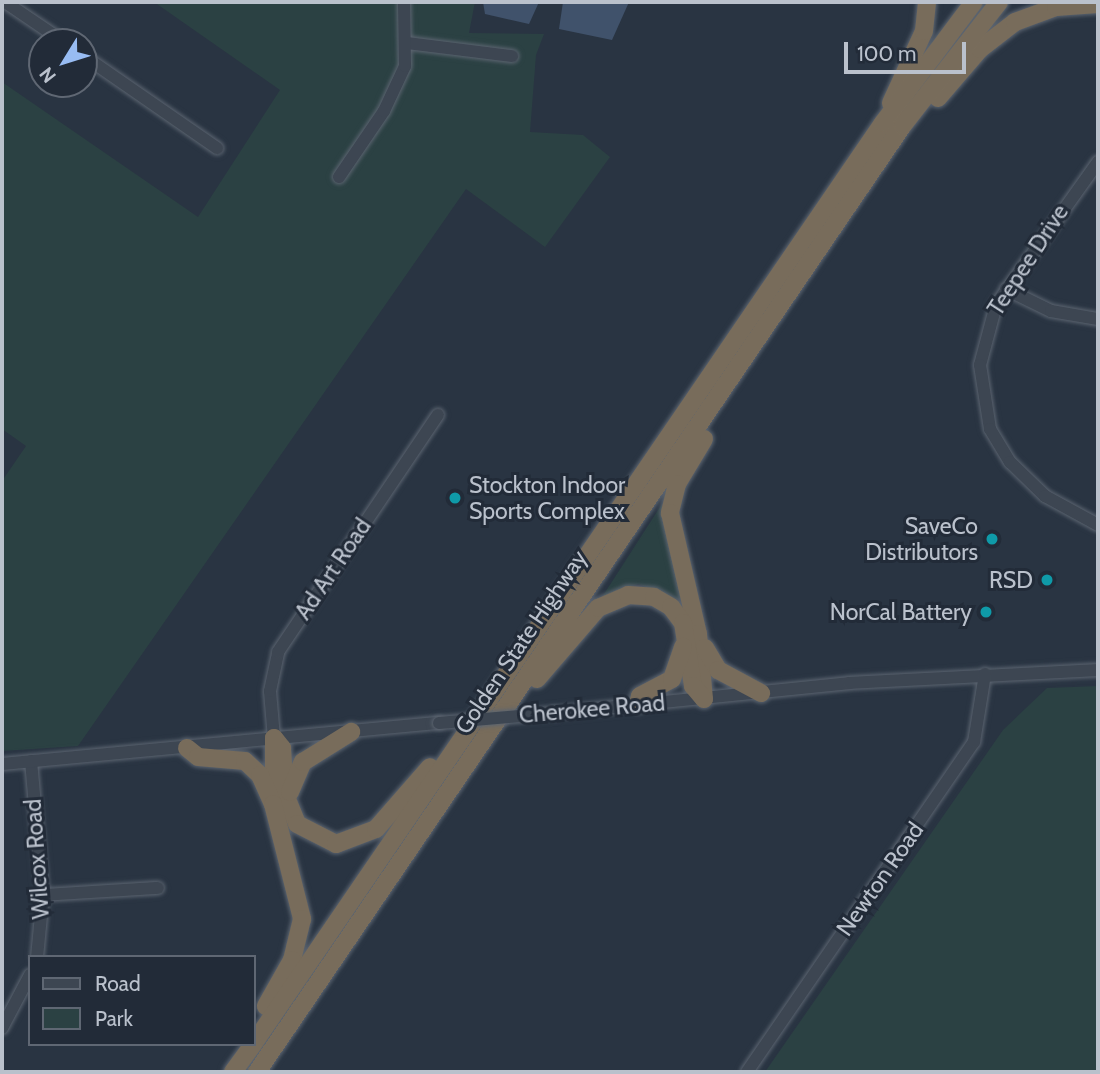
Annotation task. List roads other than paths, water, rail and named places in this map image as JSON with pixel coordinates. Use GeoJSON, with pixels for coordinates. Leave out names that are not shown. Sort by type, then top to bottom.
{"type":"FeatureCollection","features":[{"type":"Feature","properties":{"kind":"highway"},"geometry":{"type":"LineString","coordinates":[[883,123],[924,31],[927,2]]}},
{"type":"Feature","properties":{"kind":"highway","name":"Golden State Highway"},"geometry":{"type":"LineString","coordinates":[[256,1041],[883,123],[974,2]]}},
{"type":"Feature","properties":{"kind":"highway","name":"Golden State Highway"},"geometry":{"type":"LineString","coordinates":[[257,1072],[722,395],[903,125],[999,2]]}},
{"type":"Feature","properties":{"kind":"highway"},"geometry":{"type":"LineString","coordinates":[[903,125],[926,112],[979,49],[1015,23],[1056,7],[1098,4]]}},
{"type":"Feature","properties":{"kind":"highway"},"geometry":{"type":"LineString","coordinates":[[704,699],[693,686],[692,636],[670,513],[677,484],[722,410],[722,395]]}},
{"type":"Feature","properties":{"kind":"highway"},"geometry":{"type":"LineString","coordinates":[[500,717],[610,601],[628,594],[654,597],[671,607],[718,670],[761,693]]}},
{"type":"Feature","properties":{"kind":"highway"},"geometry":{"type":"LineString","coordinates":[[638,704],[640,695],[673,679],[692,636]]}},
{"type":"Feature","properties":{"kind":"highway"},"geometry":{"type":"LineString","coordinates":[[281,803],[303,762],[351,732]]}},
{"type":"Feature","properties":{"kind":"highway"},"geometry":{"type":"LineString","coordinates":[[256,1023],[292,960],[302,919],[281,803],[282,748],[274,738]]}},
{"type":"Feature","properties":{"kind":"highway"},"geometry":{"type":"LineString","coordinates":[[187,748],[198,757],[245,761],[260,775],[305,832],[350,844],[376,830],[461,739]]}},
{"type":"Feature","properties":{"kind":"highway","name":"Golden State Highway"},"geometry":{"type":"LineString","coordinates":[[233,1072],[252,1046]]}},
{"type":"Feature","properties":{"kind":"street"},"geometry":{"type":"LineString","coordinates":[[5,2],[43,28]]}},
{"type":"Feature","properties":{"kind":"street"},"geometry":{"type":"LineString","coordinates":[[339,177],[397,86],[407,43],[404,2]]}},
{"type":"Feature","properties":{"kind":"street"},"geometry":{"type":"LineString","coordinates":[[407,43],[512,56]]}},
{"type":"Feature","properties":{"kind":"street"},"geometry":{"type":"LineString","coordinates":[[98,66],[217,148]]}},
{"type":"Feature","properties":{"kind":"street","name":"Teepee Drive"},"geometry":{"type":"LineString","coordinates":[[1098,162],[1006,289],[986,328],[980,365],[990,429],[1025,480],[1098,526]]}},
{"type":"Feature","properties":{"kind":"street"},"geometry":{"type":"LineString","coordinates":[[1006,289],[1051,311],[1098,319]]}},
{"type":"Feature","properties":{"kind":"street","name":"Ad Art Road"},"geometry":{"type":"LineString","coordinates":[[274,738],[270,691],[278,652],[438,415]]}},
{"type":"Feature","properties":{"kind":"street","name":"Cherokee Road"},"geometry":{"type":"LineString","coordinates":[[2,764],[761,693],[985,674],[1098,670]]}},
{"type":"Feature","properties":{"kind":"street","name":"Newton Road"},"geometry":{"type":"LineString","coordinates":[[747,1072],[974,742],[985,674]]}},
{"type":"Feature","properties":{"kind":"street","name":"Wilcox Road"},"geometry":{"type":"LineString","coordinates":[[31,761],[43,895],[37,955]]}},
{"type":"Feature","properties":{"kind":"street"},"geometry":{"type":"LineString","coordinates":[[43,895],[158,888]]}},
{"type":"Feature","properties":{"kind":"street"},"geometry":{"type":"LineString","coordinates":[[2,1028],[28,979]]}},
{"type":"Feature","properties":{"kind":"water"},"geometry":{"type":"Polygon","coordinates":[[[483,2],[539,2],[529,24],[485,14],[483,2]]]}},
{"type":"Feature","properties":{"kind":"water"},"geometry":{"type":"Polygon","coordinates":[[[563,2],[629,2],[612,40],[559,29],[563,2]]]}},
{"type":"Feature","properties":{"kind":"place","name":"Stockton Indoor Sports Complex"},"geometry":{"type":"Point","coordinates":[455,498]}},
{"type":"Feature","properties":{"kind":"place","name":"SaveCo Distributors"},"geometry":{"type":"Point","coordinates":[992,539]}},
{"type":"Feature","properties":{"kind":"place","name":"RSD"},"geometry":{"type":"Point","coordinates":[1047,580]}},
{"type":"Feature","properties":{"kind":"place","name":"NorCal Battery"},"geometry":{"type":"Point","coordinates":[986,612]}}]}
